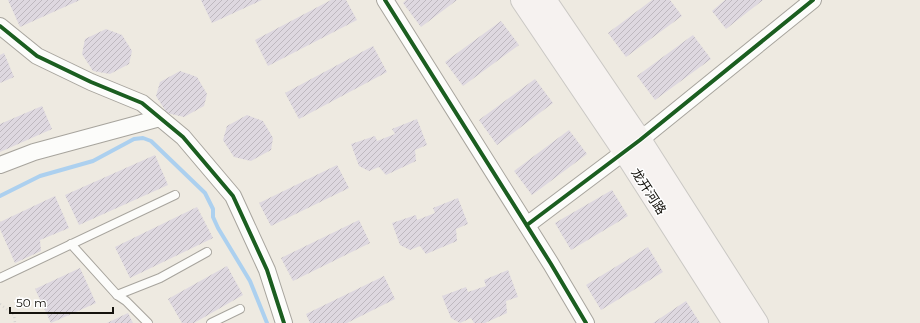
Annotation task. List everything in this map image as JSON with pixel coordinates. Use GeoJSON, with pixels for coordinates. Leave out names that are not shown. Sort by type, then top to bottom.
{"type":"FeatureCollection","features":[{"type":"Feature","properties":{"kind":"main road","name":"龙开河路"},"geometry":{"type":"LineString","coordinates":[[522,0],[632,146],[757,323]]}},
{"type":"Feature","properties":{"kind":"main road","name":"龙开河路"},"geometry":{"type":"LineString","coordinates":[[545,0],[632,146],[734,323]]}},
{"type":"Feature","properties":{"kind":"street"},"geometry":{"type":"LineString","coordinates":[[385,0],[527,225],[586,323]]}},
{"type":"Feature","properties":{"kind":"street"},"geometry":{"type":"LineString","coordinates":[[527,225],[632,146],[813,0]]}},
{"type":"Feature","properties":{"kind":"street"},"geometry":{"type":"LineString","coordinates":[[0,26],[37,56],[92,82],[142,103],[183,137],[233,196],[267,270],[284,323]]}},
{"type":"Feature","properties":{"kind":"street"},"geometry":{"type":"LineString","coordinates":[[0,164],[34,152],[160,118]]}},
{"type":"Feature","properties":{"kind":"lane"},"geometry":{"type":"LineString","coordinates":[[0,278],[175,195]]}},
{"type":"Feature","properties":{"kind":"lane"},"geometry":{"type":"LineString","coordinates":[[71,244],[117,295],[126,301],[148,323]]}},
{"type":"Feature","properties":{"kind":"lane"},"geometry":{"type":"LineString","coordinates":[[117,295],[160,278],[207,252]]}},
{"type":"Feature","properties":{"kind":"lane"},"geometry":{"type":"LineString","coordinates":[[211,323],[240,309]]}},
{"type":"Feature","properties":{"kind":"path"},"geometry":{"type":"LineString","coordinates":[[0,304],[14,315],[15,323]]}},
{"type":"Feature","properties":{"kind":"building"},"geometry":{"type":"Polygon","coordinates":[[[8,0],[80,0],[20,27],[8,0]]]}},
{"type":"Feature","properties":{"kind":"building"},"geometry":{"type":"Polygon","coordinates":[[[201,0],[262,0],[212,23],[201,0]]]}},
{"type":"Feature","properties":{"kind":"building"},"geometry":{"type":"Polygon","coordinates":[[[331,0],[346,0],[357,20],[268,66],[255,40],[331,0]]]}},
{"type":"Feature","properties":{"kind":"building"},"geometry":{"type":"Polygon","coordinates":[[[406,0],[457,0],[421,27],[403,3],[406,0]]]}},
{"type":"Feature","properties":{"kind":"building"},"geometry":{"type":"Polygon","coordinates":[[[652,0],[670,0],[682,16],[626,57],[608,33],[652,0]]]}},
{"type":"Feature","properties":{"kind":"building"},"geometry":{"type":"Polygon","coordinates":[[[725,0],[763,0],[726,29],[712,11],[725,0]]]}},
{"type":"Feature","properties":{"kind":"building"},"geometry":{"type":"Polygon","coordinates":[[[501,21],[519,45],[463,86],[445,62],[501,21]]]}},
{"type":"Feature","properties":{"kind":"building"},"geometry":{"type":"Polygon","coordinates":[[[106,29],[122,35],[132,51],[129,64],[110,74],[93,71],[82,54],[85,39],[106,29]]]}},
{"type":"Feature","properties":{"kind":"building"},"geometry":{"type":"Polygon","coordinates":[[[693,35],[711,59],[655,100],[637,76],[693,35]]]}},
{"type":"Feature","properties":{"kind":"building"},"geometry":{"type":"Polygon","coordinates":[[[373,46],[387,72],[299,119],[285,93],[373,46]]]}},
{"type":"Feature","properties":{"kind":"building"},"geometry":{"type":"Polygon","coordinates":[[[4,53],[14,77],[0,83],[0,55],[4,53]]]}},
{"type":"Feature","properties":{"kind":"building"},"geometry":{"type":"Polygon","coordinates":[[[180,71],[197,77],[207,94],[204,106],[184,117],[167,113],[156,96],[160,82],[180,71]]]}},
{"type":"Feature","properties":{"kind":"building"},"geometry":{"type":"Polygon","coordinates":[[[535,79],[553,103],[497,145],[479,120],[535,79]]]}},
{"type":"Feature","properties":{"kind":"building"},"geometry":{"type":"Polygon","coordinates":[[[42,106],[52,129],[0,152],[0,124],[42,106]]]}},
{"type":"Feature","properties":{"kind":"building"},"geometry":{"type":"Polygon","coordinates":[[[247,115],[263,121],[273,138],[271,150],[251,161],[234,157],[223,140],[227,126],[247,115]]]}},
{"type":"Feature","properties":{"kind":"building"},"geometry":{"type":"Polygon","coordinates":[[[417,119],[427,145],[415,150],[416,161],[386,175],[379,167],[369,171],[359,166],[351,144],[375,136],[377,141],[395,134],[392,129],[417,119]]]}},
{"type":"Feature","properties":{"kind":"building"},"geometry":{"type":"Polygon","coordinates":[[[569,130],[587,154],[532,195],[514,171],[569,130]]]}},
{"type":"Feature","properties":{"kind":"building"},"geometry":{"type":"Polygon","coordinates":[[[155,155],[168,185],[79,225],[65,195],[155,155]]]}},
{"type":"Feature","properties":{"kind":"building"},"geometry":{"type":"Polygon","coordinates":[[[337,165],[349,188],[271,226],[259,203],[337,165]]]}},
{"type":"Feature","properties":{"kind":"building"},"geometry":{"type":"Polygon","coordinates":[[[612,190],[628,216],[571,250],[555,223],[612,190]]]}},
{"type":"Feature","properties":{"kind":"building"},"geometry":{"type":"Polygon","coordinates":[[[55,196],[69,228],[40,240],[41,251],[15,263],[0,229],[0,222],[55,196]]]}},
{"type":"Feature","properties":{"kind":"building"},"geometry":{"type":"Polygon","coordinates":[[[458,198],[468,224],[456,229],[457,241],[426,254],[420,246],[410,250],[400,245],[392,223],[416,215],[417,220],[435,213],[433,208],[458,198]]]}},
{"type":"Feature","properties":{"kind":"building"},"geometry":{"type":"Polygon","coordinates":[[[197,207],[213,238],[130,278],[115,247],[197,207]]]}},
{"type":"Feature","properties":{"kind":"building"},"geometry":{"type":"Polygon","coordinates":[[[359,220],[370,243],[293,281],[281,258],[359,220]]]}},
{"type":"Feature","properties":{"kind":"building"},"geometry":{"type":"Polygon","coordinates":[[[648,247],[663,272],[601,310],[586,285],[648,247]]]}},
{"type":"Feature","properties":{"kind":"building"},"geometry":{"type":"Polygon","coordinates":[[[227,266],[243,295],[194,323],[182,323],[168,299],[227,266]]]}},
{"type":"Feature","properties":{"kind":"building"},"geometry":{"type":"Polygon","coordinates":[[[80,268],[96,303],[51,323],[35,289],[80,268]]]}},
{"type":"Feature","properties":{"kind":"building"},"geometry":{"type":"Polygon","coordinates":[[[508,270],[518,297],[506,301],[507,313],[485,323],[474,323],[471,318],[460,323],[451,318],[442,296],[466,287],[468,292],[486,286],[484,280],[508,270]]]}},
{"type":"Feature","properties":{"kind":"building"},"geometry":{"type":"Polygon","coordinates":[[[384,276],[395,299],[347,323],[310,323],[306,314],[384,276]]]}},
{"type":"Feature","properties":{"kind":"building"},"geometry":{"type":"Polygon","coordinates":[[[686,301],[700,323],[653,323],[686,301]]]}},
{"type":"Feature","properties":{"kind":"building"},"geometry":{"type":"Polygon","coordinates":[[[128,313],[133,323],[107,323],[128,313]]]}},
{"type":"Feature","properties":{"kind":"waterway"},"geometry":{"type":"LineString","coordinates":[[0,196],[40,176],[93,161],[134,139],[143,138],[151,141],[205,193],[213,209],[213,217],[218,228],[250,281],[267,323]]}},
{"type":"Feature","properties":{"kind":"cycle path"},"geometry":{"type":"LineString","coordinates":[[385,0],[551,264],[586,323]]}},
{"type":"Feature","properties":{"kind":"cycle path"},"geometry":{"type":"LineString","coordinates":[[527,225],[640,140],[813,0]]}},
{"type":"Feature","properties":{"kind":"cycle path"},"geometry":{"type":"LineString","coordinates":[[0,26],[37,56],[91,82],[142,103],[183,137],[233,196],[267,270],[284,323]]}}]}
